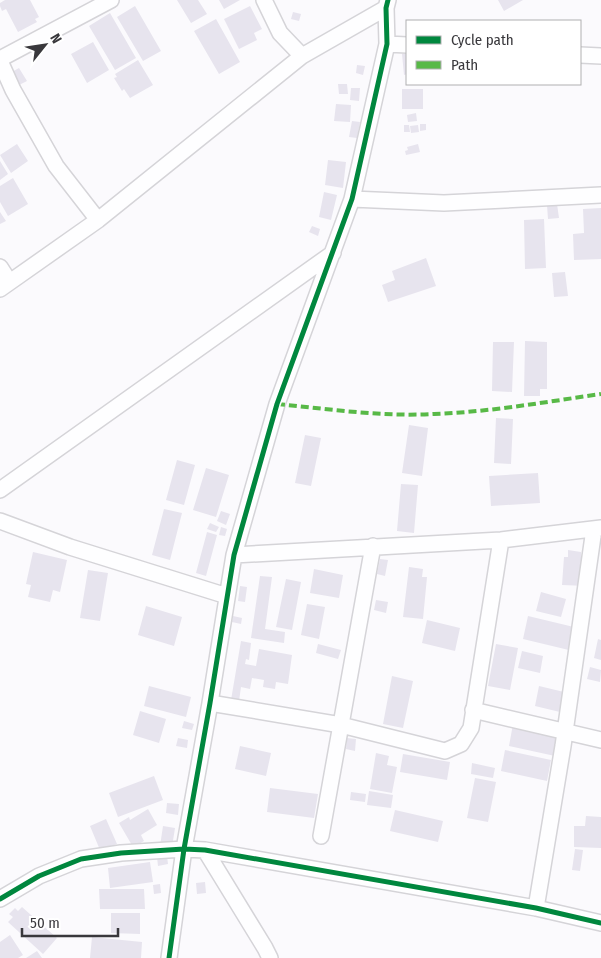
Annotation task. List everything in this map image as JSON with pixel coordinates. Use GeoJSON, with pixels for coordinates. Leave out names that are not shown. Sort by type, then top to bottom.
{"type":"FeatureCollection","features":[{"type":"Feature","properties":{"kind":"street"},"geometry":{"type":"LineString","coordinates":[[98,220],[56,166],[13,90],[0,60],[111,0]]}},
{"type":"Feature","properties":{"kind":"street"},"geometry":{"type":"LineString","coordinates":[[264,0],[280,33],[302,56]]}},
{"type":"Feature","properties":{"kind":"street"},"geometry":{"type":"LineString","coordinates":[[0,267],[5,285],[98,220],[302,56],[387,4]]}},
{"type":"Feature","properties":{"kind":"street"},"geometry":{"type":"LineString","coordinates":[[169,958],[184,849],[234,555],[277,404],[352,199],[387,44],[387,4]]}},
{"type":"Feature","properties":{"kind":"street"},"geometry":{"type":"LineString","coordinates":[[387,44],[406,45]]}},
{"type":"Feature","properties":{"kind":"street"},"geometry":{"type":"LineString","coordinates":[[581,56],[601,56]]}},
{"type":"Feature","properties":{"kind":"street"},"geometry":{"type":"LineString","coordinates":[[352,199],[444,203],[601,195]]}},
{"type":"Feature","properties":{"kind":"street"},"geometry":{"type":"LineString","coordinates":[[0,490],[332,254]]}},
{"type":"Feature","properties":{"kind":"street"},"geometry":{"type":"LineString","coordinates":[[0,521],[70,548],[227,596]]}},
{"type":"Feature","properties":{"kind":"street"},"geometry":{"type":"LineString","coordinates":[[234,555],[500,540],[598,528],[536,908]]}},
{"type":"Feature","properties":{"kind":"street"},"geometry":{"type":"LineString","coordinates":[[210,703],[341,725],[445,751],[461,744],[471,728],[500,540]]}},
{"type":"Feature","properties":{"kind":"street"},"geometry":{"type":"LineString","coordinates":[[322,836],[373,546]]}},
{"type":"Feature","properties":{"kind":"street"},"geometry":{"type":"LineString","coordinates":[[473,710],[566,730],[601,740]]}},
{"type":"Feature","properties":{"kind":"street"},"geometry":{"type":"LineString","coordinates":[[0,899],[39,876],[81,860],[121,854],[184,849],[205,850],[536,908],[601,923]]}},
{"type":"Feature","properties":{"kind":"street"},"geometry":{"type":"LineString","coordinates":[[205,850],[270,958]]}},
{"type":"Feature","properties":{"kind":"building"},"geometry":{"type":"Polygon","coordinates":[[[5,0],[30,0],[39,17],[35,19],[37,22],[18,32],[6,9],[2,11],[0,3],[5,0]]]}},
{"type":"Feature","properties":{"kind":"building"},"geometry":{"type":"Polygon","coordinates":[[[177,0],[198,0],[207,14],[191,23],[177,0]]]}},
{"type":"Feature","properties":{"kind":"building"},"geometry":{"type":"Polygon","coordinates":[[[219,0],[240,0],[224,9],[219,0]]]}},
{"type":"Feature","properties":{"kind":"building"},"geometry":{"type":"Polygon","coordinates":[[[498,0],[523,0],[504,11],[498,0]]]}},
{"type":"Feature","properties":{"kind":"building"},"geometry":{"type":"Polygon","coordinates":[[[135,6],[161,51],[143,61],[117,17],[135,6]]]}},
{"type":"Feature","properties":{"kind":"building"},"geometry":{"type":"Polygon","coordinates":[[[250,6],[262,29],[254,33],[257,40],[239,49],[224,19],[250,6]]]}},
{"type":"Feature","properties":{"kind":"building"},"geometry":{"type":"Polygon","coordinates":[[[293,12],[301,14],[299,21],[291,19],[293,12]]]}},
{"type":"Feature","properties":{"kind":"building"},"geometry":{"type":"Polygon","coordinates":[[[110,13],[136,58],[115,70],[89,26],[110,13]]]}},
{"type":"Feature","properties":{"kind":"building"},"geometry":{"type":"Polygon","coordinates":[[[216,19],[240,62],[219,74],[194,31],[216,19]]]}},
{"type":"Feature","properties":{"kind":"building"},"geometry":{"type":"Polygon","coordinates":[[[93,42],[109,70],[87,83],[71,54],[93,42]]]}},
{"type":"Feature","properties":{"kind":"building"},"geometry":{"type":"Polygon","coordinates":[[[402,54],[406,54],[406,74],[404,75],[402,54]]]}},
{"type":"Feature","properties":{"kind":"building"},"geometry":{"type":"Polygon","coordinates":[[[138,60],[153,85],[130,98],[124,89],[122,91],[114,78],[117,77],[115,74],[138,60]]]}},
{"type":"Feature","properties":{"kind":"building"},"geometry":{"type":"Polygon","coordinates":[[[357,65],[365,66],[363,75],[356,73],[357,65]]]}},
{"type":"Feature","properties":{"kind":"building"},"geometry":{"type":"Polygon","coordinates":[[[19,68],[27,81],[17,86],[10,73],[19,68]]]}},
{"type":"Feature","properties":{"kind":"building"},"geometry":{"type":"Polygon","coordinates":[[[338,84],[347,84],[348,94],[339,94],[338,84]]]}},
{"type":"Feature","properties":{"kind":"building"},"geometry":{"type":"Polygon","coordinates":[[[351,88],[360,88],[359,101],[350,100],[351,88]]]}},
{"type":"Feature","properties":{"kind":"building"},"geometry":{"type":"Polygon","coordinates":[[[402,89],[423,89],[423,109],[402,109],[402,89]]]}},
{"type":"Feature","properties":{"kind":"building"},"geometry":{"type":"Polygon","coordinates":[[[336,104],[351,105],[350,122],[334,121],[336,104]]]}},
{"type":"Feature","properties":{"kind":"building"},"geometry":{"type":"Polygon","coordinates":[[[416,113],[417,121],[408,122],[407,115],[416,113]]]}},
{"type":"Feature","properties":{"kind":"building"},"geometry":{"type":"Polygon","coordinates":[[[352,121],[360,122],[357,138],[349,137],[352,121]]]}},
{"type":"Feature","properties":{"kind":"building"},"geometry":{"type":"Polygon","coordinates":[[[420,124],[426,124],[426,130],[420,131],[420,124]]]}},
{"type":"Feature","properties":{"kind":"building"},"geometry":{"type":"Polygon","coordinates":[[[404,125],[409,125],[410,132],[404,132],[404,125]]]}},
{"type":"Feature","properties":{"kind":"building"},"geometry":{"type":"Polygon","coordinates":[[[418,125],[419,132],[411,133],[410,126],[418,125]]]}},
{"type":"Feature","properties":{"kind":"building"},"geometry":{"type":"Polygon","coordinates":[[[17,144],[28,161],[11,173],[0,155],[17,144]]]}},
{"type":"Feature","properties":{"kind":"building"},"geometry":{"type":"Polygon","coordinates":[[[418,144],[420,152],[406,155],[407,147],[418,144]]]}},
{"type":"Feature","properties":{"kind":"building"},"geometry":{"type":"Polygon","coordinates":[[[328,160],[346,162],[343,188],[325,185],[328,160]]]}},
{"type":"Feature","properties":{"kind":"building"},"geometry":{"type":"Polygon","coordinates":[[[0,161],[8,174],[0,180],[0,161]]]}},
{"type":"Feature","properties":{"kind":"building"},"geometry":{"type":"Polygon","coordinates":[[[13,178],[28,204],[8,216],[0,202],[0,186],[13,178]]]}},
{"type":"Feature","properties":{"kind":"building"},"geometry":{"type":"Polygon","coordinates":[[[324,192],[337,195],[331,220],[319,217],[324,192]]]}},
{"type":"Feature","properties":{"kind":"building"},"geometry":{"type":"Polygon","coordinates":[[[557,204],[559,218],[548,219],[547,205],[557,204]]]}},
{"type":"Feature","properties":{"kind":"building"},"geometry":{"type":"Polygon","coordinates":[[[601,208],[601,259],[574,260],[573,234],[584,233],[583,209],[601,208]]]}},
{"type":"Feature","properties":{"kind":"building"},"geometry":{"type":"Polygon","coordinates":[[[0,212],[6,221],[0,224],[0,212]]]}},
{"type":"Feature","properties":{"kind":"building"},"geometry":{"type":"Polygon","coordinates":[[[544,219],[546,268],[525,269],[524,220],[544,219]]]}},
{"type":"Feature","properties":{"kind":"building"},"geometry":{"type":"Polygon","coordinates":[[[312,226],[320,229],[318,236],[309,232],[312,226]]]}},
{"type":"Feature","properties":{"kind":"building"},"geometry":{"type":"Polygon","coordinates":[[[426,258],[436,286],[388,302],[382,285],[395,280],[392,271],[426,258]]]}},
{"type":"Feature","properties":{"kind":"building"},"geometry":{"type":"Polygon","coordinates":[[[565,272],[568,296],[554,297],[552,273],[565,272]]]}},
{"type":"Feature","properties":{"kind":"building"},"geometry":{"type":"Polygon","coordinates":[[[525,341],[547,342],[547,389],[540,389],[540,396],[524,396],[525,341]]]}},
{"type":"Feature","properties":{"kind":"building"},"geometry":{"type":"Polygon","coordinates":[[[493,342],[514,342],[512,392],[492,391],[493,342]]]}},
{"type":"Feature","properties":{"kind":"building"},"geometry":{"type":"Polygon","coordinates":[[[496,418],[513,419],[511,464],[494,463],[496,418]]]}},
{"type":"Feature","properties":{"kind":"building"},"geometry":{"type":"Polygon","coordinates":[[[409,425],[428,428],[422,476],[402,473],[409,425]]]}},
{"type":"Feature","properties":{"kind":"building"},"geometry":{"type":"Polygon","coordinates":[[[305,435],[321,438],[311,486],[295,483],[305,435]]]}},
{"type":"Feature","properties":{"kind":"building"},"geometry":{"type":"Polygon","coordinates":[[[177,460],[195,465],[184,505],[166,500],[177,460]]]}},
{"type":"Feature","properties":{"kind":"building"},"geometry":{"type":"Polygon","coordinates":[[[206,468],[229,475],[216,517],[193,510],[206,468]]]}},
{"type":"Feature","properties":{"kind":"building"},"geometry":{"type":"Polygon","coordinates":[[[538,473],[540,503],[491,506],[489,476],[538,473]]]}},
{"type":"Feature","properties":{"kind":"building"},"geometry":{"type":"Polygon","coordinates":[[[401,484],[418,485],[414,533],[397,531],[401,484]]]}},
{"type":"Feature","properties":{"kind":"building"},"geometry":{"type":"Polygon","coordinates":[[[164,509],[182,513],[170,560],[152,555],[164,509]]]}},
{"type":"Feature","properties":{"kind":"building"},"geometry":{"type":"Polygon","coordinates":[[[221,511],[230,514],[226,525],[217,521],[221,511]]]}},
{"type":"Feature","properties":{"kind":"building"},"geometry":{"type":"Polygon","coordinates":[[[210,523],[219,527],[216,532],[207,529],[210,523]]]}},
{"type":"Feature","properties":{"kind":"building"},"geometry":{"type":"Polygon","coordinates":[[[221,527],[227,529],[225,536],[219,535],[221,527]]]}},
{"type":"Feature","properties":{"kind":"building"},"geometry":{"type":"Polygon","coordinates":[[[207,532],[217,535],[206,576],[196,573],[207,532]]]}},
{"type":"Feature","properties":{"kind":"building"},"geometry":{"type":"Polygon","coordinates":[[[568,550],[581,552],[581,558],[589,558],[587,586],[562,585],[564,557],[568,557],[568,550]]]}},
{"type":"Feature","properties":{"kind":"building"},"geometry":{"type":"Polygon","coordinates":[[[33,552],[67,560],[60,592],[53,590],[50,602],[28,597],[31,585],[26,584],[33,552]]]}},
{"type":"Feature","properties":{"kind":"building"},"geometry":{"type":"Polygon","coordinates":[[[380,559],[388,560],[385,576],[377,574],[380,559]]]}},
{"type":"Feature","properties":{"kind":"building"},"geometry":{"type":"Polygon","coordinates":[[[409,567],[423,569],[422,577],[427,577],[423,619],[403,617],[409,567]]]}},
{"type":"Feature","properties":{"kind":"building"},"geometry":{"type":"Polygon","coordinates":[[[314,569],[343,575],[339,598],[310,593],[314,569]]]}},
{"type":"Feature","properties":{"kind":"building"},"geometry":{"type":"Polygon","coordinates":[[[88,570],[108,573],[100,621],[80,618],[88,570]]]}},
{"type":"Feature","properties":{"kind":"building"},"geometry":{"type":"Polygon","coordinates":[[[260,576],[272,577],[265,629],[285,632],[284,643],[251,638],[260,576]]]}},
{"type":"Feature","properties":{"kind":"building"},"geometry":{"type":"Polygon","coordinates":[[[286,579],[301,582],[292,630],[276,627],[286,579]]]}},
{"type":"Feature","properties":{"kind":"building"},"geometry":{"type":"Polygon","coordinates":[[[240,586],[247,587],[245,602],[238,601],[240,586]]]}},
{"type":"Feature","properties":{"kind":"building"},"geometry":{"type":"Polygon","coordinates":[[[541,592],[566,599],[561,617],[536,611],[541,592]]]}},
{"type":"Feature","properties":{"kind":"building"},"geometry":{"type":"Polygon","coordinates":[[[376,600],[388,602],[386,613],[374,610],[376,600]]]}},
{"type":"Feature","properties":{"kind":"building"},"geometry":{"type":"Polygon","coordinates":[[[307,604],[325,607],[319,639],[301,635],[307,604]]]}},
{"type":"Feature","properties":{"kind":"building"},"geometry":{"type":"Polygon","coordinates":[[[146,606],[182,617],[174,646],[138,635],[146,606]]]}},
{"type":"Feature","properties":{"kind":"building"},"geometry":{"type":"Polygon","coordinates":[[[233,616],[242,618],[241,624],[232,622],[233,616]]]}},
{"type":"Feature","properties":{"kind":"building"},"geometry":{"type":"Polygon","coordinates":[[[528,616],[578,628],[573,651],[523,639],[528,616]]]}},
{"type":"Feature","properties":{"kind":"building"},"geometry":{"type":"Polygon","coordinates":[[[427,620],[460,628],[455,651],[422,643],[427,620]]]}},
{"type":"Feature","properties":{"kind":"building"},"geometry":{"type":"Polygon","coordinates":[[[598,639],[601,640],[601,660],[594,658],[598,639]]]}},
{"type":"Feature","properties":{"kind":"building"},"geometry":{"type":"Polygon","coordinates":[[[241,641],[251,643],[249,660],[246,659],[245,664],[256,666],[259,649],[292,655],[288,684],[276,682],[275,689],[263,687],[264,680],[252,678],[250,689],[241,687],[239,701],[231,700],[241,641]]]}},
{"type":"Feature","properties":{"kind":"building"},"geometry":{"type":"Polygon","coordinates":[[[318,644],[341,650],[338,659],[316,653],[318,644]]]}},
{"type":"Feature","properties":{"kind":"building"},"geometry":{"type":"Polygon","coordinates":[[[496,644],[518,648],[510,690],[488,686],[496,644]]]}},
{"type":"Feature","properties":{"kind":"building"},"geometry":{"type":"Polygon","coordinates":[[[522,651],[543,656],[540,673],[518,668],[522,651]]]}},
{"type":"Feature","properties":{"kind":"building"},"geometry":{"type":"Polygon","coordinates":[[[590,667],[601,670],[600,682],[587,679],[590,667]]]}},
{"type":"Feature","properties":{"kind":"building"},"geometry":{"type":"Polygon","coordinates":[[[392,676],[413,681],[403,728],[383,724],[392,676]]]}},
{"type":"Feature","properties":{"kind":"building"},"geometry":{"type":"Polygon","coordinates":[[[149,686],[191,697],[186,717],[144,706],[149,686]]]}},
{"type":"Feature","properties":{"kind":"building"},"geometry":{"type":"Polygon","coordinates":[[[539,686],[564,692],[560,712],[535,706],[539,686]]]}},
{"type":"Feature","properties":{"kind":"building"},"geometry":{"type":"Polygon","coordinates":[[[140,711],[166,719],[159,743],[133,735],[140,711]]]}},
{"type":"Feature","properties":{"kind":"building"},"geometry":{"type":"Polygon","coordinates":[[[184,721],[194,724],[192,730],[182,728],[184,721]]]}},
{"type":"Feature","properties":{"kind":"building"},"geometry":{"type":"Polygon","coordinates":[[[513,724],[559,734],[555,756],[509,746],[513,724]]]}},
{"type":"Feature","properties":{"kind":"building"},"geometry":{"type":"Polygon","coordinates":[[[178,738],[188,740],[187,748],[176,746],[178,738]]]}},
{"type":"Feature","properties":{"kind":"building"},"geometry":{"type":"Polygon","coordinates":[[[347,738],[356,739],[355,751],[346,749],[347,738]]]}},
{"type":"Feature","properties":{"kind":"building"},"geometry":{"type":"Polygon","coordinates":[[[240,746],[271,753],[266,776],[235,769],[240,746]]]}},
{"type":"Feature","properties":{"kind":"building"},"geometry":{"type":"Polygon","coordinates":[[[505,750],[551,760],[547,781],[501,771],[505,750]]]}},
{"type":"Feature","properties":{"kind":"building"},"geometry":{"type":"Polygon","coordinates":[[[376,753],[389,756],[387,765],[397,767],[392,793],[370,789],[376,753]]]}},
{"type":"Feature","properties":{"kind":"building"},"geometry":{"type":"Polygon","coordinates":[[[403,754],[450,762],[447,780],[400,772],[403,754]]]}},
{"type":"Feature","properties":{"kind":"building"},"geometry":{"type":"Polygon","coordinates":[[[472,763],[495,768],[493,778],[471,774],[472,763]]]}},
{"type":"Feature","properties":{"kind":"building"},"geometry":{"type":"Polygon","coordinates":[[[154,776],[163,800],[118,817],[109,793],[154,776]]]}},
{"type":"Feature","properties":{"kind":"building"},"geometry":{"type":"Polygon","coordinates":[[[475,778],[496,782],[488,822],[467,818],[475,778]]]}},
{"type":"Feature","properties":{"kind":"building"},"geometry":{"type":"Polygon","coordinates":[[[270,788],[318,794],[314,818],[267,812],[270,788]]]}},
{"type":"Feature","properties":{"kind":"building"},"geometry":{"type":"Polygon","coordinates":[[[369,791],[393,795],[391,808],[367,805],[369,791]]]}},
{"type":"Feature","properties":{"kind":"building"},"geometry":{"type":"Polygon","coordinates":[[[351,792],[366,794],[365,802],[350,800],[351,792]]]}},
{"type":"Feature","properties":{"kind":"building"},"geometry":{"type":"Polygon","coordinates":[[[167,803],[179,804],[178,815],[166,813],[167,803]]]}},
{"type":"Feature","properties":{"kind":"building"},"geometry":{"type":"Polygon","coordinates":[[[148,809],[157,825],[141,835],[144,841],[133,847],[119,823],[129,817],[130,820],[148,809]]]}},
{"type":"Feature","properties":{"kind":"building"},"geometry":{"type":"Polygon","coordinates":[[[395,810],[443,821],[438,842],[390,831],[395,810]]]}},
{"type":"Feature","properties":{"kind":"building"},"geometry":{"type":"Polygon","coordinates":[[[586,816],[601,817],[601,848],[574,847],[574,826],[585,826],[586,816]]]}},
{"type":"Feature","properties":{"kind":"building"},"geometry":{"type":"Polygon","coordinates":[[[106,819],[117,844],[100,850],[90,826],[106,819]]]}},
{"type":"Feature","properties":{"kind":"building"},"geometry":{"type":"Polygon","coordinates":[[[163,826],[175,828],[172,847],[160,846],[163,826]]]}},
{"type":"Feature","properties":{"kind":"building"},"geometry":{"type":"Polygon","coordinates":[[[575,849],[583,850],[580,871],[572,870],[575,849]]]}},
{"type":"Feature","properties":{"kind":"building"},"geometry":{"type":"Polygon","coordinates":[[[167,856],[168,864],[158,866],[157,857],[167,856]]]}},
{"type":"Feature","properties":{"kind":"building"},"geometry":{"type":"Polygon","coordinates":[[[150,862],[153,882],[110,888],[108,868],[150,862]]]}},
{"type":"Feature","properties":{"kind":"building"},"geometry":{"type":"Polygon","coordinates":[[[205,882],[206,893],[197,894],[196,883],[205,882]]]}},
{"type":"Feature","properties":{"kind":"building"},"geometry":{"type":"Polygon","coordinates":[[[160,884],[161,893],[154,894],[153,885],[160,884]]]}},
{"type":"Feature","properties":{"kind":"building"},"geometry":{"type":"Polygon","coordinates":[[[99,889],[144,889],[145,909],[100,909],[99,889]]]}},
{"type":"Feature","properties":{"kind":"building"},"geometry":{"type":"Polygon","coordinates":[[[22,907],[57,938],[43,954],[8,922],[13,917],[9,914],[15,908],[18,911],[22,907]]]}},
{"type":"Feature","properties":{"kind":"building"},"geometry":{"type":"Polygon","coordinates":[[[111,913],[140,913],[140,934],[111,933],[111,913]]]}},
{"type":"Feature","properties":{"kind":"building"},"geometry":{"type":"Polygon","coordinates":[[[10,935],[23,955],[18,958],[0,958],[0,942],[10,935]]]}},
{"type":"Feature","properties":{"kind":"building"},"geometry":{"type":"Polygon","coordinates":[[[92,937],[142,942],[141,958],[90,958],[92,937]]]}},
{"type":"Feature","properties":{"kind":"building"},"geometry":{"type":"Polygon","coordinates":[[[37,951],[42,958],[26,958],[37,951]]]}},
{"type":"Feature","properties":{"kind":"marked path"},"geometry":{"type":"LineString","coordinates":[[277,404],[356,412],[414,415],[497,409],[601,394]]}},
{"type":"Feature","properties":{"kind":"cycle path"},"geometry":{"type":"LineString","coordinates":[[169,958],[184,849],[234,555],[277,404],[352,199],[387,44],[386,8],[388,0]]}},
{"type":"Feature","properties":{"kind":"cycle path"},"geometry":{"type":"LineString","coordinates":[[0,899],[39,876],[81,859],[121,853],[184,849],[205,850],[536,908],[601,923]]}}]}
